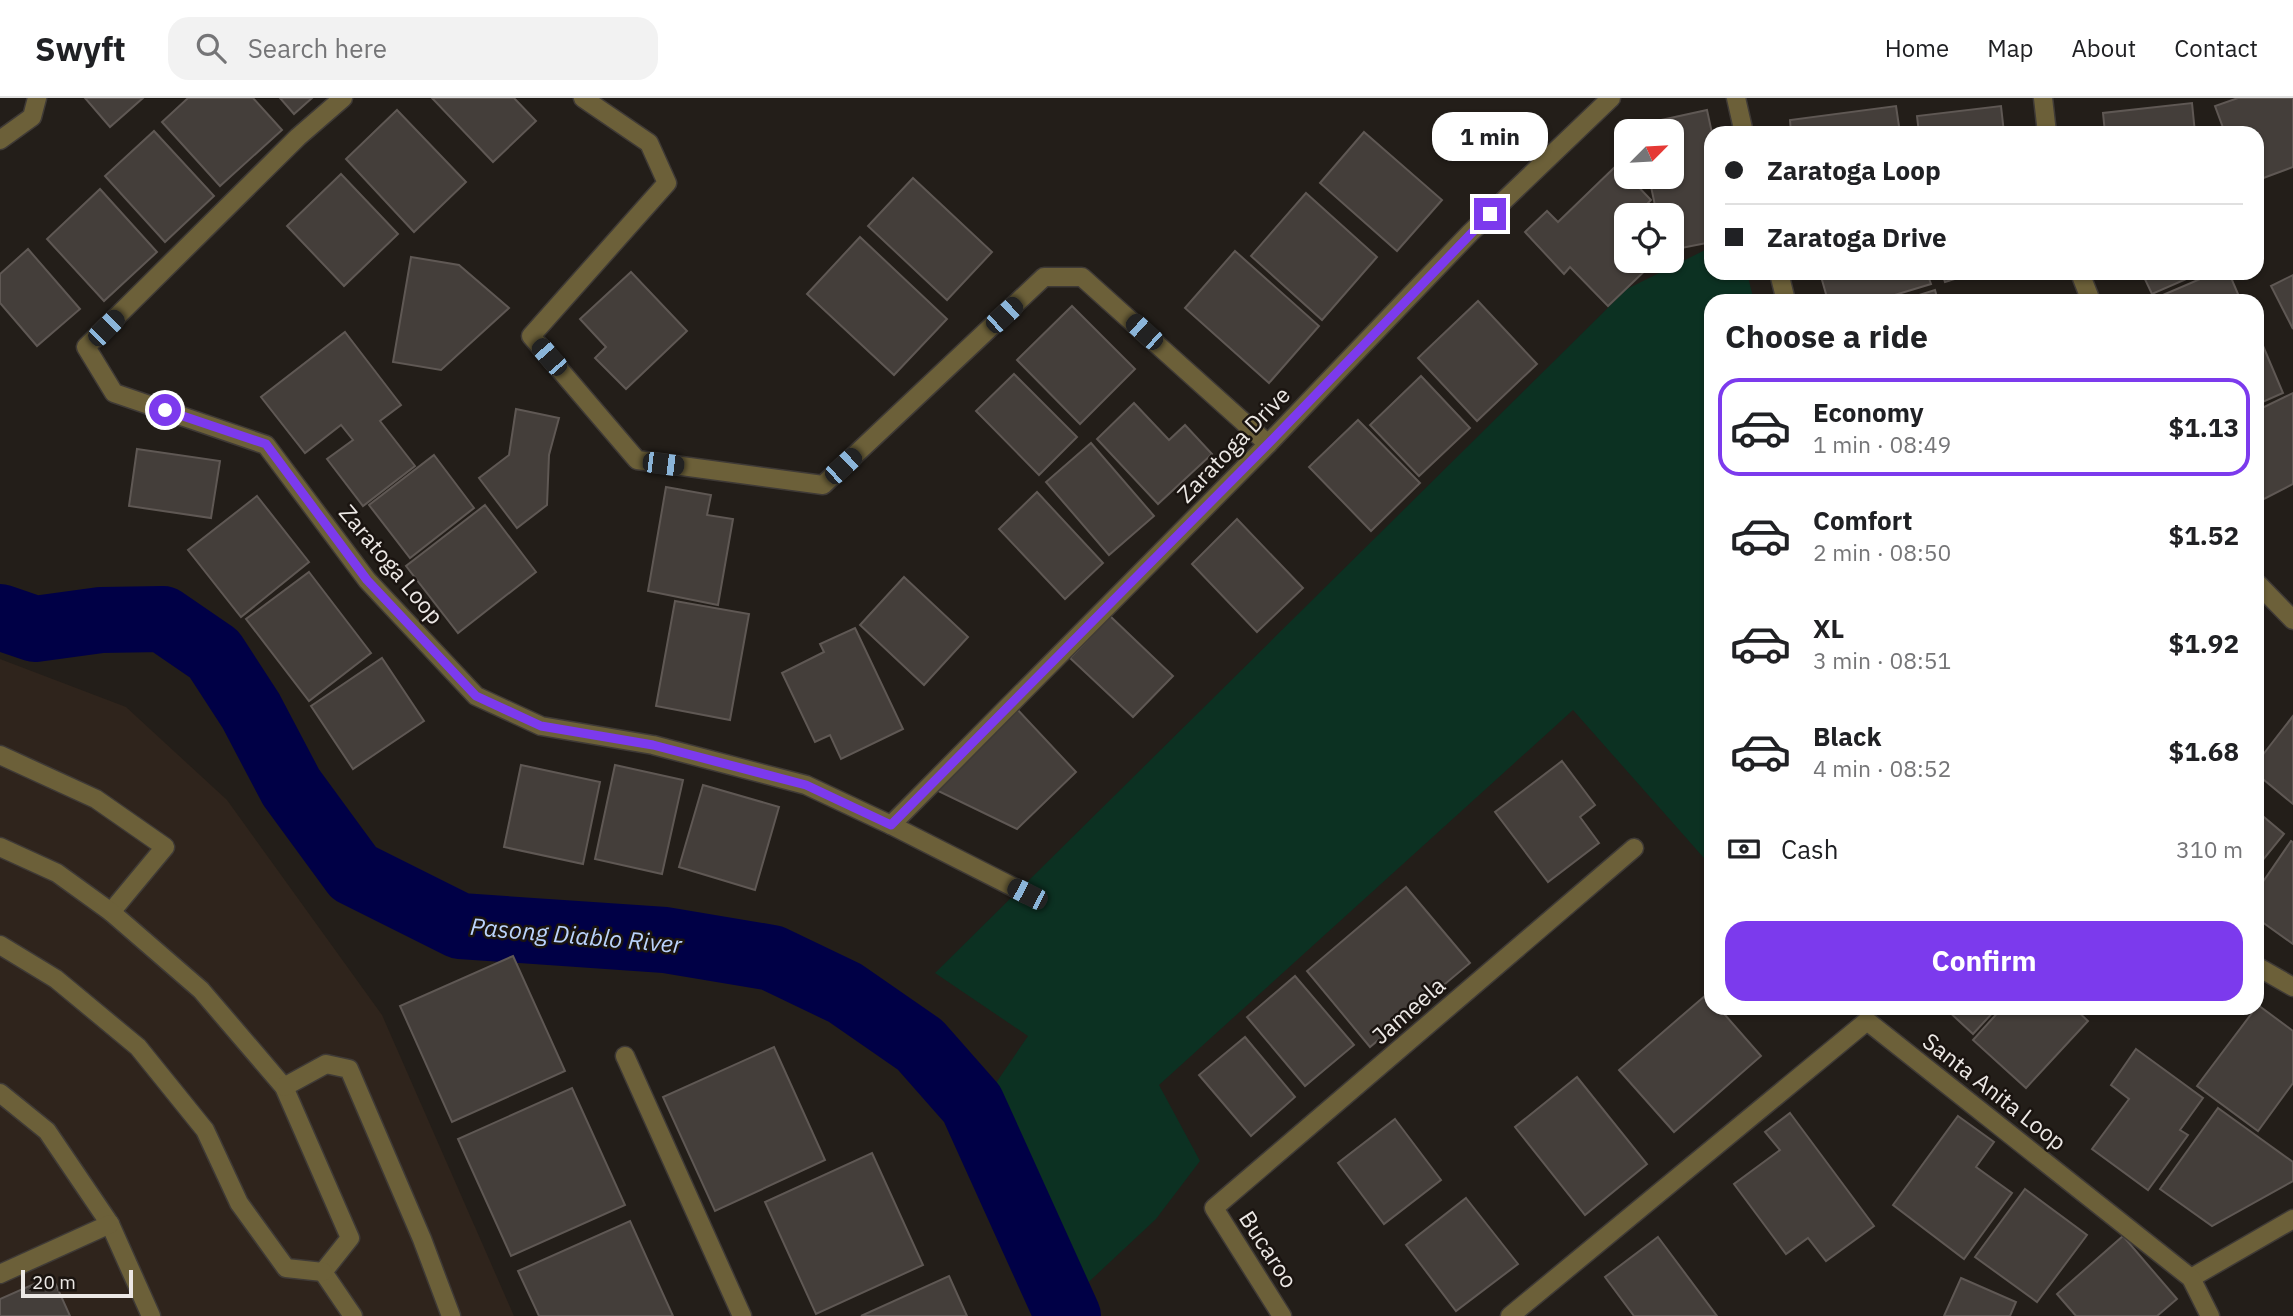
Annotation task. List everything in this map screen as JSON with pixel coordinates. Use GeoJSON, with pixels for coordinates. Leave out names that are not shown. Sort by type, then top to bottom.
{"type":"FeatureCollection","features":[{"type":"Feature","properties":{"kind":"street"},"geometry":{"type":"LineString","coordinates":[[0,140],[32,117],[37,98]]}},
{"type":"Feature","properties":{"kind":"street","name":"Zaratoga Loop"},"geometry":{"type":"LineString","coordinates":[[343,98],[298,137],[86,347],[114,393],[266,444],[367,580],[476,696],[541,726],[653,745],[806,785],[1027,894]]}},
{"type":"Feature","properties":{"kind":"street"},"geometry":{"type":"LineString","coordinates":[[583,98],[649,143],[667,183],[531,336],[637,460],[822,485],[1044,277],[1082,276],[1268,444]]}},
{"type":"Feature","properties":{"kind":"street","name":"Zaratoga Drive"},"geometry":{"type":"LineString","coordinates":[[891,825],[1268,444],[1470,233],[1611,98]]}},
{"type":"Feature","properties":{"kind":"street"},"geometry":{"type":"LineString","coordinates":[[1736,98],[1742,126]]}},
{"type":"Feature","properties":{"kind":"street"},"geometry":{"type":"LineString","coordinates":[[2043,98],[2046,126]]}},
{"type":"Feature","properties":{"kind":"street"},"geometry":{"type":"LineString","coordinates":[[2264,590],[2293,620]]}},
{"type":"Feature","properties":{"kind":"street"},"geometry":{"type":"LineString","coordinates":[[0,755],[96,799],[165,847],[111,912]]}},
{"type":"Feature","properties":{"kind":"street"},"geometry":{"type":"LineString","coordinates":[[0,846],[57,873],[111,912],[201,989],[284,1087],[350,1238],[323,1272]]}},
{"type":"Feature","properties":{"kind":"street","name":"Jameela"},"geometry":{"type":"LineString","coordinates":[[1214,1209],[1634,848]]}},
{"type":"Feature","properties":{"kind":"street"},"geometry":{"type":"LineString","coordinates":[[0,945],[56,979],[138,1047],[205,1130],[239,1203],[286,1268],[323,1272],[353,1316]]}},
{"type":"Feature","properties":{"kind":"street"},"geometry":{"type":"LineString","coordinates":[[2264,971],[2293,988]]}},
{"type":"Feature","properties":{"kind":"street","name":"Santa Anita Loop"},"geometry":{"type":"LineString","coordinates":[[1510,1316],[1867,1021],[2191,1278],[2210,1316]]}},
{"type":"Feature","properties":{"kind":"street"},"geometry":{"type":"LineString","coordinates":[[625,1056],[742,1316]]}},
{"type":"Feature","properties":{"kind":"street"},"geometry":{"type":"LineString","coordinates":[[284,1087],[326,1064],[349,1069],[422,1239],[451,1316]]}},
{"type":"Feature","properties":{"kind":"street"},"geometry":{"type":"LineString","coordinates":[[0,1093],[47,1132],[110,1224],[151,1316]]}},
{"type":"Feature","properties":{"kind":"street","name":"Bucaroo"},"geometry":{"type":"LineString","coordinates":[[1214,1209],[1282,1316]]}},
{"type":"Feature","properties":{"kind":"street"},"geometry":{"type":"LineString","coordinates":[[2191,1278],[2293,1219]]}},
{"type":"Feature","properties":{"kind":"street"},"geometry":{"type":"LineString","coordinates":[[0,1274],[110,1224]]}},
{"type":"Feature","properties":{"kind":"shaded area"},"geometry":{"type":"Polygon","coordinates":[[[0,659],[126,707],[227,800],[382,1015],[514,1316],[0,1316],[0,659]]]}},
{"type":"Feature","properties":{"kind":"green space"},"geometry":{"type":"Polygon","coordinates":[[[1704,250],[1704,280],[1749,280],[1752,294],[1704,294],[1704,858],[1573,710],[1159,1085],[1200,1161],[1156,1219],[1078,1292],[987,1096],[1028,1036],[935,973],[1627,289],[1659,273],[1684,273],[1684,260],[1704,250]]]}},
{"type":"Feature","properties":{"kind":"building"},"geometry":{"type":"Polygon","coordinates":[[[85,98],[143,98],[110,127],[85,98]]]}},
{"type":"Feature","properties":{"kind":"building"},"geometry":{"type":"Polygon","coordinates":[[[188,98],[253,98],[282,130],[220,186],[162,122],[188,98]]]}},
{"type":"Feature","properties":{"kind":"building"},"geometry":{"type":"Polygon","coordinates":[[[280,98],[312,98],[294,114],[280,98]]]}},
{"type":"Feature","properties":{"kind":"building"},"geometry":{"type":"Polygon","coordinates":[[[432,98],[514,98],[536,121],[493,162],[432,98]]]}},
{"type":"Feature","properties":{"kind":"building"},"geometry":{"type":"Polygon","coordinates":[[[2238,98],[2293,98],[2293,167],[2264,178],[2264,126],[2222,126],[2215,106],[2238,98]]]}},
{"type":"Feature","properties":{"kind":"building"},"geometry":{"type":"Polygon","coordinates":[[[2192,103],[2194,126],[2104,126],[2103,113],[2192,103]]]}},
{"type":"Feature","properties":{"kind":"building"},"geometry":{"type":"Polygon","coordinates":[[[1896,106],[1899,126],[1790,126],[1790,120],[1896,106]]]}},
{"type":"Feature","properties":{"kind":"building"},"geometry":{"type":"Polygon","coordinates":[[[2001,106],[2003,126],[1918,126],[1917,116],[2001,106]]]}},
{"type":"Feature","properties":{"kind":"building"},"geometry":{"type":"Polygon","coordinates":[[[397,110],[466,182],[414,232],[346,159],[397,110]]]}},
{"type":"Feature","properties":{"kind":"building"},"geometry":{"type":"Polygon","coordinates":[[[1707,110],[1710,126],[1704,126],[1704,244],[1684,247],[1684,203],[1654,203],[1652,189],[1684,189],[1684,119],[1666,119],[1707,110]]]}},
{"type":"Feature","properties":{"kind":"building"},"geometry":{"type":"Polygon","coordinates":[[[154,131],[214,196],[165,242],[105,176],[154,131]]]}},
{"type":"Feature","properties":{"kind":"building"},"geometry":{"type":"Polygon","coordinates":[[[1364,132],[1442,200],[1397,251],[1320,183],[1364,132]]]}},
{"type":"Feature","properties":{"kind":"building"},"geometry":{"type":"Polygon","coordinates":[[[1614,168],[1614,189],[1640,189],[1651,200],[1648,203],[1614,203],[1614,273],[1643,273],[1608,306],[1570,267],[1564,274],[1525,232],[1547,211],[1558,222],[1614,168]]]}},
{"type":"Feature","properties":{"kind":"building"},"geometry":{"type":"Polygon","coordinates":[[[341,174],[398,234],[344,286],[287,226],[341,174]]]}},
{"type":"Feature","properties":{"kind":"building"},"geometry":{"type":"Polygon","coordinates":[[[913,178],[992,252],[947,300],[868,226],[913,178]]]}},
{"type":"Feature","properties":{"kind":"building"},"geometry":{"type":"Polygon","coordinates":[[[100,189],[157,252],[104,301],[47,239],[100,189]]]}},
{"type":"Feature","properties":{"kind":"building"},"geometry":{"type":"Polygon","coordinates":[[[1306,193],[1377,257],[1322,320],[1251,256],[1306,193]]]}},
{"type":"Feature","properties":{"kind":"building"},"geometry":{"type":"Polygon","coordinates":[[[860,237],[947,319],[894,375],[807,294],[860,237]]]}},
{"type":"Feature","properties":{"kind":"building"},"geometry":{"type":"Polygon","coordinates":[[[28,249],[80,309],[37,346],[0,303],[0,274],[28,249]]]}},
{"type":"Feature","properties":{"kind":"building"},"geometry":{"type":"Polygon","coordinates":[[[1235,251],[1319,326],[1269,383],[1185,308],[1235,251]]]}},
{"type":"Feature","properties":{"kind":"building"},"geometry":{"type":"Polygon","coordinates":[[[411,257],[459,265],[509,308],[441,370],[393,362],[411,257]]]}},
{"type":"Feature","properties":{"kind":"building"},"geometry":{"type":"Polygon","coordinates":[[[631,272],[687,331],[626,389],[595,358],[606,347],[580,319],[631,272]]]}},
{"type":"Feature","properties":{"kind":"building"},"geometry":{"type":"Polygon","coordinates":[[[2293,275],[2293,329],[2271,286],[2293,275]]]}},
{"type":"Feature","properties":{"kind":"building"},"geometry":{"type":"Polygon","coordinates":[[[1822,280],[1930,280],[1931,284],[1898,294],[1826,294],[1822,280]]]}},
{"type":"Feature","properties":{"kind":"building"},"geometry":{"type":"Polygon","coordinates":[[[2145,280],[2184,280],[2152,294],[2145,280]]]}},
{"type":"Feature","properties":{"kind":"building"},"geometry":{"type":"Polygon","coordinates":[[[2198,280],[2232,280],[2238,294],[2165,294],[2198,280]]]}},
{"type":"Feature","properties":{"kind":"building"},"geometry":{"type":"Polygon","coordinates":[[[1478,301],[1537,364],[1477,421],[1418,358],[1478,301]]]}},
{"type":"Feature","properties":{"kind":"building"},"geometry":{"type":"Polygon","coordinates":[[[1072,306],[1135,369],[1080,424],[1017,360],[1072,306]]]}},
{"type":"Feature","properties":{"kind":"building"},"geometry":{"type":"Polygon","coordinates":[[[345,332],[401,405],[380,421],[415,466],[363,506],[327,459],[353,440],[341,425],[305,453],[261,397],[345,332]]]}},
{"type":"Feature","properties":{"kind":"building"},"geometry":{"type":"Polygon","coordinates":[[[2264,348],[2283,393],[2264,401],[2264,348]]]}},
{"type":"Feature","properties":{"kind":"building"},"geometry":{"type":"Polygon","coordinates":[[[1014,374],[1077,437],[1039,475],[976,411],[1014,374]]]}},
{"type":"Feature","properties":{"kind":"building"},"geometry":{"type":"Polygon","coordinates":[[[1421,376],[1470,428],[1419,476],[1370,425],[1421,376]]]}},
{"type":"Feature","properties":{"kind":"building"},"geometry":{"type":"Polygon","coordinates":[[[2293,393],[2293,484],[2264,499],[2264,407],[2293,393]]]}},
{"type":"Feature","properties":{"kind":"building"},"geometry":{"type":"Polygon","coordinates":[[[1134,403],[1169,440],[1185,425],[1212,454],[1158,504],[1097,439],[1134,403]]]}},
{"type":"Feature","properties":{"kind":"building"},"geometry":{"type":"Polygon","coordinates":[[[516,409],[559,418],[549,455],[547,505],[517,528],[479,478],[509,455],[516,409]]]}},
{"type":"Feature","properties":{"kind":"building"},"geometry":{"type":"Polygon","coordinates":[[[1358,420],[1420,483],[1371,531],[1309,467],[1358,420]]]}},
{"type":"Feature","properties":{"kind":"building"},"geometry":{"type":"Polygon","coordinates":[[[1091,443],[1154,516],[1109,555],[1046,482],[1091,443]]]}},
{"type":"Feature","properties":{"kind":"building"},"geometry":{"type":"Polygon","coordinates":[[[137,449],[220,461],[211,518],[129,506],[137,449]]]}},
{"type":"Feature","properties":{"kind":"building"},"geometry":{"type":"Polygon","coordinates":[[[434,455],[474,508],[410,558],[369,505],[434,455]]]}},
{"type":"Feature","properties":{"kind":"building"},"geometry":{"type":"Polygon","coordinates":[[[666,487],[711,495],[707,515],[733,519],[718,605],[648,591],[666,487]]]}},
{"type":"Feature","properties":{"kind":"building"},"geometry":{"type":"Polygon","coordinates":[[[1037,492],[1103,563],[1065,599],[999,529],[1037,492]]]}},
{"type":"Feature","properties":{"kind":"building"},"geometry":{"type":"Polygon","coordinates":[[[257,496],[309,562],[241,617],[188,550],[257,496]]]}},
{"type":"Feature","properties":{"kind":"building"},"geometry":{"type":"Polygon","coordinates":[[[485,505],[536,572],[458,633],[406,566],[485,505]]]}},
{"type":"Feature","properties":{"kind":"building"},"geometry":{"type":"Polygon","coordinates":[[[1237,519],[1303,588],[1257,632],[1192,564],[1237,519]]]}},
{"type":"Feature","properties":{"kind":"building"},"geometry":{"type":"Polygon","coordinates":[[[309,572],[371,653],[309,701],[246,619],[309,572]]]}},
{"type":"Feature","properties":{"kind":"building"},"geometry":{"type":"Polygon","coordinates":[[[904,577],[968,637],[924,685],[860,625],[904,577]]]}},
{"type":"Feature","properties":{"kind":"building"},"geometry":{"type":"Polygon","coordinates":[[[675,601],[749,614],[730,720],[656,706],[675,601]]]}},
{"type":"Feature","properties":{"kind":"building"},"geometry":{"type":"Polygon","coordinates":[[[1110,616],[1173,676],[1133,717],[1070,658],[1110,616]]]}},
{"type":"Feature","properties":{"kind":"building"},"geometry":{"type":"Polygon","coordinates":[[[855,628],[903,729],[841,759],[830,735],[815,742],[782,673],[824,652],[820,644],[855,628]]]}},
{"type":"Feature","properties":{"kind":"building"},"geometry":{"type":"Polygon","coordinates":[[[382,658],[424,721],[353,769],[311,706],[382,658]]]}},
{"type":"Feature","properties":{"kind":"building"},"geometry":{"type":"Polygon","coordinates":[[[1015,707],[1076,772],[1017,829],[932,788],[1015,707]]]}},
{"type":"Feature","properties":{"kind":"building"},"geometry":{"type":"Polygon","coordinates":[[[2293,716],[2293,804],[2264,780],[2264,753],[2293,716]]]}},
{"type":"Feature","properties":{"kind":"building"},"geometry":{"type":"Polygon","coordinates":[[[1562,761],[1595,805],[1580,817],[1599,843],[1548,882],[1495,812],[1562,761]]]}},
{"type":"Feature","properties":{"kind":"building"},"geometry":{"type":"Polygon","coordinates":[[[521,765],[600,782],[583,864],[504,847],[521,765]]]}},
{"type":"Feature","properties":{"kind":"building"},"geometry":{"type":"Polygon","coordinates":[[[615,765],[683,780],[662,874],[595,859],[615,765]]]}},
{"type":"Feature","properties":{"kind":"building"},"geometry":{"type":"Polygon","coordinates":[[[703,785],[779,807],[755,890],[679,867],[703,785]]]}},
{"type":"Feature","properties":{"kind":"building"},"geometry":{"type":"Polygon","coordinates":[[[2264,817],[2284,834],[2264,859],[2264,817]]]}},
{"type":"Feature","properties":{"kind":"building"},"geometry":{"type":"Polygon","coordinates":[[[2291,841],[2293,842],[2293,944],[2264,923],[2264,880],[2291,841]]]}},
{"type":"Feature","properties":{"kind":"building"},"geometry":{"type":"Polygon","coordinates":[[[1406,887],[1470,963],[1370,1047],[1307,971],[1406,887]]]}},
{"type":"Feature","properties":{"kind":"building"},"geometry":{"type":"Polygon","coordinates":[[[513,956],[565,1071],[452,1122],[400,1006],[513,956]]]}},
{"type":"Feature","properties":{"kind":"building"},"geometry":{"type":"Polygon","coordinates":[[[1295,976],[1354,1045],[1305,1086],[1247,1017],[1295,976]]]}},
{"type":"Feature","properties":{"kind":"building"},"geometry":{"type":"Polygon","coordinates":[[[1704,997],[1704,1015],[1725,1015],[1761,1056],[1674,1132],[1619,1070],[1704,997]]]}},
{"type":"Feature","properties":{"kind":"building"},"geometry":{"type":"Polygon","coordinates":[[[2264,1009],[2293,1031],[2293,1083],[2258,1131],[2197,1086],[2250,1015],[2264,1015],[2264,1009]]]}},
{"type":"Feature","properties":{"kind":"building"},"geometry":{"type":"Polygon","coordinates":[[[1953,1015],[1991,1015],[1973,1034],[1953,1015]]]}},
{"type":"Feature","properties":{"kind":"building"},"geometry":{"type":"Polygon","coordinates":[[[1996,1015],[2082,1015],[2088,1021],[2026,1088],[1973,1040],[1996,1015]]]}},
{"type":"Feature","properties":{"kind":"building"},"geometry":{"type":"Polygon","coordinates":[[[1245,1037],[1295,1097],[1251,1136],[1199,1075],[1245,1037]]]}},
{"type":"Feature","properties":{"kind":"building"},"geometry":{"type":"Polygon","coordinates":[[[774,1047],[825,1160],[715,1211],[663,1097],[774,1047]]]}},
{"type":"Feature","properties":{"kind":"building"},"geometry":{"type":"Polygon","coordinates":[[[2136,1049],[2203,1098],[2180,1130],[2188,1135],[2148,1190],[2092,1149],[2129,1099],[2111,1085],[2136,1049]]]}},
{"type":"Feature","properties":{"kind":"building"},"geometry":{"type":"Polygon","coordinates":[[[1577,1077],[1647,1164],[1585,1215],[1515,1127],[1577,1077]]]}},
{"type":"Feature","properties":{"kind":"building"},"geometry":{"type":"Polygon","coordinates":[[[572,1088],[625,1205],[511,1256],[458,1139],[572,1088]]]}},
{"type":"Feature","properties":{"kind":"building"},"geometry":{"type":"Polygon","coordinates":[[[2218,1108],[2293,1162],[2293,1181],[2212,1226],[2160,1189],[2218,1108]]]}},
{"type":"Feature","properties":{"kind":"building"},"geometry":{"type":"Polygon","coordinates":[[[1790,1113],[1874,1226],[1826,1261],[1808,1238],[1786,1254],[1734,1184],[1780,1150],[1765,1132],[1790,1113]]]}},
{"type":"Feature","properties":{"kind":"building"},"geometry":{"type":"Polygon","coordinates":[[[1958,1116],[1994,1142],[1976,1167],[2012,1193],[1964,1259],[1893,1205],[1958,1116]]]}},
{"type":"Feature","properties":{"kind":"building"},"geometry":{"type":"Polygon","coordinates":[[[1395,1119],[1441,1180],[1384,1224],[1338,1163],[1395,1119]]]}},
{"type":"Feature","properties":{"kind":"building"},"geometry":{"type":"Polygon","coordinates":[[[872,1153],[923,1265],[816,1314],[765,1202],[872,1153]]]}},
{"type":"Feature","properties":{"kind":"building"},"geometry":{"type":"Polygon","coordinates":[[[2025,1189],[2087,1235],[2037,1302],[1975,1257],[2025,1189]]]}},
{"type":"Feature","properties":{"kind":"building"},"geometry":{"type":"Polygon","coordinates":[[[1466,1198],[1518,1264],[1456,1311],[1406,1245],[1466,1198]]]}},
{"type":"Feature","properties":{"kind":"building"},"geometry":{"type":"Polygon","coordinates":[[[630,1221],[673,1316],[539,1316],[518,1271],[630,1221]]]}},
{"type":"Feature","properties":{"kind":"building"},"geometry":{"type":"Polygon","coordinates":[[[2123,1236],[2177,1299],[2157,1316],[2076,1316],[2057,1294],[2123,1236]]]}},
{"type":"Feature","properties":{"kind":"building"},"geometry":{"type":"Polygon","coordinates":[[[1658,1237],[1717,1316],[1634,1316],[1605,1277],[1658,1237]]]}},
{"type":"Feature","properties":{"kind":"building"},"geometry":{"type":"Polygon","coordinates":[[[52,1276],[70,1316],[0,1316],[0,1299],[52,1276]]]}},
{"type":"Feature","properties":{"kind":"building"},"geometry":{"type":"Polygon","coordinates":[[[949,1276],[967,1316],[861,1316],[949,1276]]]}},
{"type":"Feature","properties":{"kind":"building"},"geometry":{"type":"Polygon","coordinates":[[[1961,1278],[2016,1302],[2010,1316],[1944,1316],[1961,1278]]]}},
{"type":"Feature","properties":{"kind":"waterway","name":"Pasong Diablo River"},"geometry":{"type":"LineString","coordinates":[[0,617],[35,629],[101,620],[163,619],[214,654],[251,711],[291,787],[354,873],[460,926],[665,940],[772,958],[845,993],[920,1045],[972,1104],[1068,1316]]}},
{"type":"Feature","properties":{"kind":"route"},"geometry":{"type":"LineString","coordinates":[[165,410],[266,444],[367,580],[476,696],[541,726],[653,745],[806,785],[891,825],[1268,444],[1490,214]]}}]}
